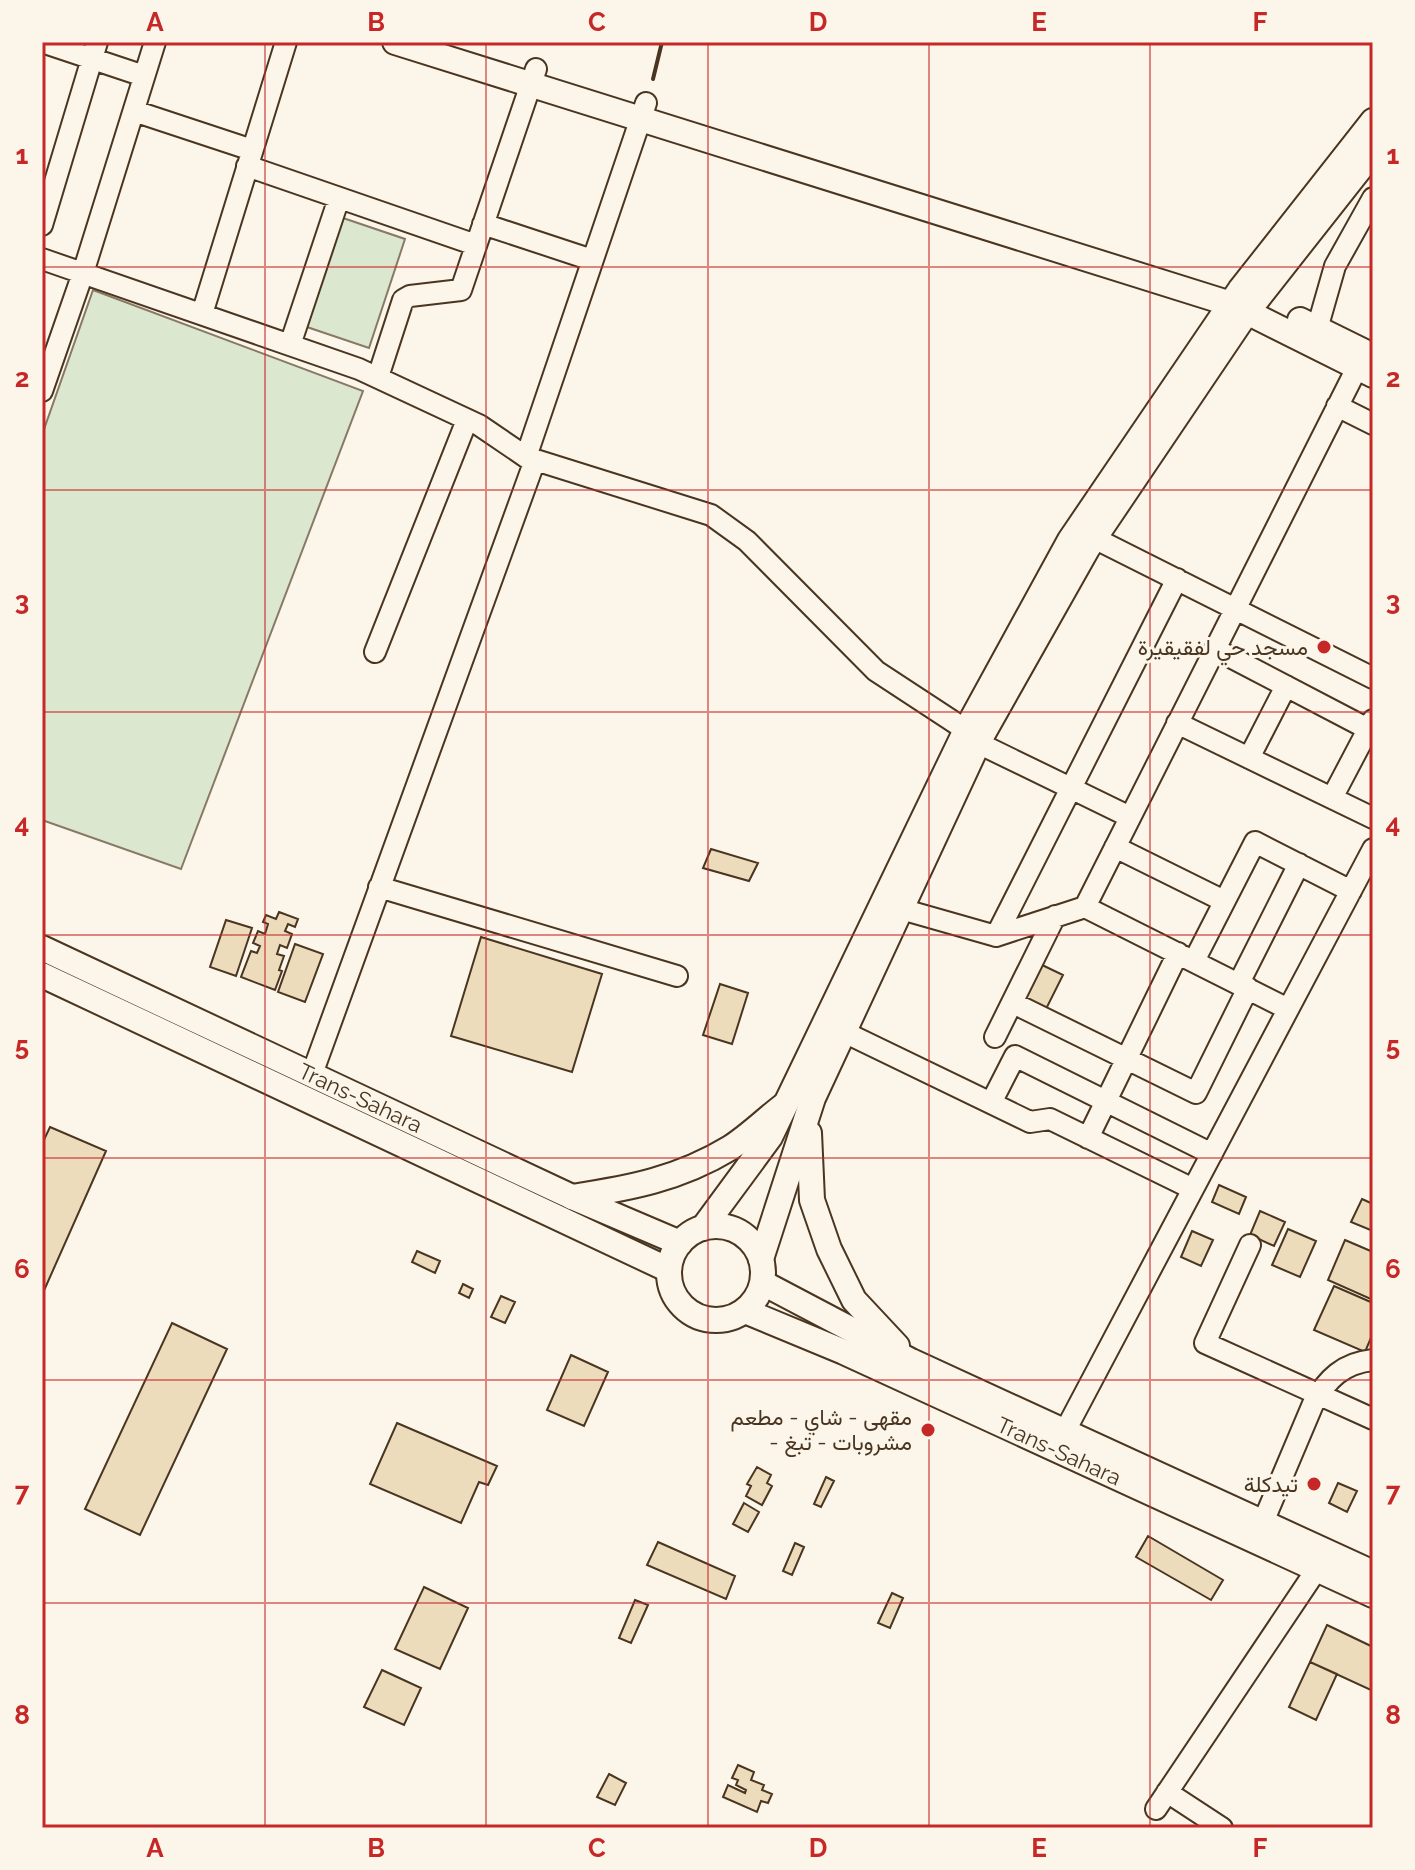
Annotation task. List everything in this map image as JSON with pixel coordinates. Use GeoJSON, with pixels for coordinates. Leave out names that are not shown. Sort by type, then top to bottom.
{"type":"FeatureCollection","features":[{"type":"Feature","properties":{"kind":"main road"},"geometry":{"type":"LineString","coordinates":[[395,42],[534,77],[1244,301],[1317,329],[1367,363]]}},
{"type":"Feature","properties":{"kind":"main road"},"geometry":{"type":"LineString","coordinates":[[451,42],[534,77]]}},
{"type":"Feature","properties":{"kind":"main road"},"geometry":{"type":"LineString","coordinates":[[762,1271],[755,1246],[745,1235],[718,1226],[703,1228],[680,1243],[672,1256],[670,1286],[676,1300],[687,1311],[716,1321],[731,1319],[745,1311],[759,1294],[802,1099],[1070,540],[1373,121]]}},
{"type":"Feature","properties":{"kind":"main road"},"geometry":{"type":"LineString","coordinates":[[703,1228],[802,1099],[844,1032],[975,737],[1094,538],[1244,301],[1373,152]]}},
{"type":"Feature","properties":{"kind":"main road"},"geometry":{"type":"LineString","coordinates":[[1244,301],[1367,363]]}},
{"type":"Feature","properties":{"kind":"main road","name":"Trans-Sahara"},"geometry":{"type":"LineString","coordinates":[[42,948],[572,1197],[680,1243]]}},
{"type":"Feature","properties":{"kind":"main road","name":"Trans-Sahara"},"geometry":{"type":"LineString","coordinates":[[42,975],[669,1270]]}},
{"type":"Feature","properties":{"kind":"main road"},"geometry":{"type":"LineString","coordinates":[[572,1197],[638,1187],[692,1168],[731,1147],[802,1099]]}},
{"type":"Feature","properties":{"kind":"main road"},"geometry":{"type":"LineString","coordinates":[[802,1099],[812,1200],[829,1249],[854,1300],[911,1361]]}},
{"type":"Feature","properties":{"kind":"main road","name":"Trans-Sahara"},"geometry":{"type":"LineString","coordinates":[[762,1271],[911,1361],[1065,1431],[1259,1532],[1317,1569],[1372,1585]]}},
{"type":"Feature","properties":{"kind":"main road","name":"Trans-Sahara"},"geometry":{"type":"LineString","coordinates":[[745,1311],[1259,1532],[1372,1585]]}},
{"type":"Feature","properties":{"kind":"street"},"geometry":{"type":"LineString","coordinates":[[42,42],[95,50],[144,76]]}},
{"type":"Feature","properties":{"kind":"street"},"geometry":{"type":"LineString","coordinates":[[42,391],[83,273],[155,42]]}},
{"type":"Feature","properties":{"kind":"street"},"geometry":{"type":"LineString","coordinates":[[202,314],[286,42]]}},
{"type":"Feature","properties":{"kind":"street"},"geometry":{"type":"LineString","coordinates":[[42,225],[95,50]]}},
{"type":"Feature","properties":{"kind":"street"},"geometry":{"type":"LineString","coordinates":[[378,377],[403,300],[410,296],[461,290],[534,77]]}},
{"type":"Feature","properties":{"kind":"street"},"geometry":{"type":"LineString","coordinates":[[134,111],[339,198],[476,245]]}},
{"type":"Feature","properties":{"kind":"street"},"geometry":{"type":"LineString","coordinates":[[312,1074],[530,459],[592,260],[643,111]]}},
{"type":"Feature","properties":{"kind":"street"},"geometry":{"type":"LineString","coordinates":[[290,345],[339,198]]}},
{"type":"Feature","properties":{"kind":"street"},"geometry":{"type":"LineString","coordinates":[[1317,329],[1335,266],[1373,198]]}},
{"type":"Feature","properties":{"kind":"street"},"geometry":{"type":"LineString","coordinates":[[483,224],[592,260]]}},
{"type":"Feature","properties":{"kind":"street"},"geometry":{"type":"LineString","coordinates":[[42,259],[378,377],[467,420],[530,459],[711,515],[747,541],[876,671],[975,737],[1130,817]]}},
{"type":"Feature","properties":{"kind":"street"},"geometry":{"type":"LineString","coordinates":[[1085,907],[1337,406],[1367,363]]}},
{"type":"Feature","properties":{"kind":"street"},"geometry":{"type":"LineString","coordinates":[[1337,406],[1373,424]]}},
{"type":"Feature","properties":{"kind":"street"},"geometry":{"type":"LineString","coordinates":[[375,652],[467,420]]}},
{"type":"Feature","properties":{"kind":"street"},"geometry":{"type":"LineString","coordinates":[[1094,538],[1373,678]]}},
{"type":"Feature","properties":{"kind":"street"},"geometry":{"type":"LineString","coordinates":[[996,936],[1177,579]]}},
{"type":"Feature","properties":{"kind":"street"},"geometry":{"type":"LineString","coordinates":[[1215,649],[1286,686],[1371,724],[1332,798]]}},
{"type":"Feature","properties":{"kind":"street"},"geometry":{"type":"LineString","coordinates":[[1249,758],[1286,686]]}},
{"type":"Feature","properties":{"kind":"street"},"geometry":{"type":"LineString","coordinates":[[1177,723],[1373,818]]}},
{"type":"Feature","properties":{"kind":"street"},"geometry":{"type":"LineString","coordinates":[[1088,1138],[1126,1059],[1186,957],[1224,901],[1255,842],[1299,864],[1360,888]]}},
{"type":"Feature","properties":{"kind":"street"},"geometry":{"type":"LineString","coordinates":[[1115,847],[1224,901]]}},
{"type":"Feature","properties":{"kind":"street"},"geometry":{"type":"LineString","coordinates":[[1065,1431],[1288,1009],[1360,888],[1373,849]]}},
{"type":"Feature","properties":{"kind":"street"},"geometry":{"type":"LineString","coordinates":[[1013,1003],[1196,1093],[1299,864]]}},
{"type":"Feature","properties":{"kind":"street"},"geometry":{"type":"LineString","coordinates":[[379,887],[677,976]]}},
{"type":"Feature","properties":{"kind":"street"},"geometry":{"type":"LineString","coordinates":[[901,909],[996,936],[1085,907],[1288,1009]]}},
{"type":"Feature","properties":{"kind":"street"},"geometry":{"type":"LineString","coordinates":[[995,1037],[1055,916]]}},
{"type":"Feature","properties":{"kind":"street"},"geometry":{"type":"LineString","coordinates":[[844,1032],[1030,1122],[1050,1119],[1193,1189]]}},
{"type":"Feature","properties":{"kind":"street"},"geometry":{"type":"LineString","coordinates":[[991,1103],[1015,1056],[1212,1154]]}},
{"type":"Feature","properties":{"kind":"street"},"geometry":{"type":"LineString","coordinates":[[1250,1245],[1205,1343],[1373,1419]]}},
{"type":"Feature","properties":{"kind":"street"},"geometry":{"type":"LineString","coordinates":[[1259,1532],[1324,1385],[1341,1369],[1373,1360]]}},
{"type":"Feature","properties":{"kind":"street"},"geometry":{"type":"LineString","coordinates":[[1222,1828],[1161,1801],[1317,1569]]}},
{"type":"Feature","properties":{"kind":"green space"},"geometry":{"type":"Polygon","coordinates":[[[343,218],[405,239],[369,348],[307,327],[343,218]]]}},
{"type":"Feature","properties":{"kind":"green space"},"geometry":{"type":"Polygon","coordinates":[[[93,290],[363,391],[181,869],[42,820],[42,435],[93,290]]]}},
{"type":"Feature","properties":{"kind":"building"},"geometry":{"type":"Polygon","coordinates":[[[711,849],[758,863],[749,881],[703,868],[711,849]]]}},
{"type":"Feature","properties":{"kind":"building"},"geometry":{"type":"Polygon","coordinates":[[[279,912],[298,919],[295,927],[288,924],[285,931],[292,934],[287,948],[280,945],[277,954],[284,956],[275,990],[241,977],[251,951],[257,953],[260,946],[253,943],[258,931],[265,934],[268,924],[263,922],[266,915],[276,919],[279,912]]]}},
{"type":"Feature","properties":{"kind":"building"},"geometry":{"type":"Polygon","coordinates":[[[226,920],[252,928],[236,976],[210,967],[226,920]]]}},
{"type":"Feature","properties":{"kind":"building"},"geometry":{"type":"Polygon","coordinates":[[[481,937],[602,974],[572,1072],[451,1036],[481,937]]]}},
{"type":"Feature","properties":{"kind":"building"},"geometry":{"type":"Polygon","coordinates":[[[295,944],[323,954],[305,1002],[278,992],[295,944]]]}},
{"type":"Feature","properties":{"kind":"building"},"geometry":{"type":"Polygon","coordinates":[[[1040,964],[1063,975],[1045,1011],[1023,1000],[1040,964]]]}},
{"type":"Feature","properties":{"kind":"building"},"geometry":{"type":"Polygon","coordinates":[[[720,984],[748,993],[732,1044],[703,1035],[720,984]]]}},
{"type":"Feature","properties":{"kind":"building"},"geometry":{"type":"Polygon","coordinates":[[[50,1127],[106,1151],[42,1295],[42,1144],[50,1127]]]}},
{"type":"Feature","properties":{"kind":"building"},"geometry":{"type":"Polygon","coordinates":[[[1219,1185],[1246,1197],[1239,1214],[1212,1202],[1219,1185]]]}},
{"type":"Feature","properties":{"kind":"building"},"geometry":{"type":"Polygon","coordinates":[[[1362,1199],[1373,1204],[1373,1231],[1351,1222],[1362,1199]]]}},
{"type":"Feature","properties":{"kind":"building"},"geometry":{"type":"Polygon","coordinates":[[[1260,1211],[1285,1222],[1274,1246],[1250,1235],[1260,1211]]]}},
{"type":"Feature","properties":{"kind":"building"},"geometry":{"type":"Polygon","coordinates":[[[1288,1229],[1316,1241],[1300,1277],[1272,1265],[1288,1229]]]}},
{"type":"Feature","properties":{"kind":"building"},"geometry":{"type":"Polygon","coordinates":[[[1192,1231],[1213,1240],[1201,1266],[1181,1257],[1192,1231]]]}},
{"type":"Feature","properties":{"kind":"building"},"geometry":{"type":"Polygon","coordinates":[[[1345,1240],[1373,1252],[1373,1300],[1328,1280],[1345,1240]]]}},
{"type":"Feature","properties":{"kind":"building"},"geometry":{"type":"Polygon","coordinates":[[[417,1251],[440,1261],[435,1273],[412,1262],[417,1251]]]}},
{"type":"Feature","properties":{"kind":"building"},"geometry":{"type":"Polygon","coordinates":[[[463,1284],[473,1289],[469,1298],[459,1293],[463,1284]]]}},
{"type":"Feature","properties":{"kind":"building"},"geometry":{"type":"Polygon","coordinates":[[[1334,1286],[1373,1303],[1373,1333],[1365,1352],[1314,1330],[1334,1286]]]}},
{"type":"Feature","properties":{"kind":"building"},"geometry":{"type":"Polygon","coordinates":[[[501,1296],[515,1302],[505,1323],[491,1317],[501,1296]]]}},
{"type":"Feature","properties":{"kind":"building"},"geometry":{"type":"Polygon","coordinates":[[[172,1323],[227,1349],[140,1535],[85,1509],[172,1323]]]}},
{"type":"Feature","properties":{"kind":"building"},"geometry":{"type":"Polygon","coordinates":[[[571,1355],[608,1372],[584,1426],[547,1410],[571,1355]]]}},
{"type":"Feature","properties":{"kind":"building"},"geometry":{"type":"Polygon","coordinates":[[[397,1423],[497,1466],[488,1485],[479,1482],[461,1523],[370,1484],[397,1423]]]}},
{"type":"Feature","properties":{"kind":"building"},"geometry":{"type":"Polygon","coordinates":[[[757,1467],[771,1475],[767,1483],[772,1486],[762,1505],[746,1496],[751,1486],[747,1484],[757,1467]]]}},
{"type":"Feature","properties":{"kind":"building"},"geometry":{"type":"Polygon","coordinates":[[[826,1477],[834,1481],[821,1507],[814,1504],[826,1477]]]}},
{"type":"Feature","properties":{"kind":"building"},"geometry":{"type":"Polygon","coordinates":[[[1338,1483],[1357,1491],[1347,1512],[1329,1503],[1338,1483]]]}},
{"type":"Feature","properties":{"kind":"building"},"geometry":{"type":"Polygon","coordinates":[[[744,1503],[759,1512],[748,1532],[733,1524],[744,1503]]]}},
{"type":"Feature","properties":{"kind":"building"},"geometry":{"type":"Polygon","coordinates":[[[1148,1536],[1223,1580],[1211,1600],[1136,1557],[1148,1536]]]}},
{"type":"Feature","properties":{"kind":"building"},"geometry":{"type":"Polygon","coordinates":[[[658,1542],[735,1576],[726,1599],[647,1565],[658,1542]]]}},
{"type":"Feature","properties":{"kind":"building"},"geometry":{"type":"Polygon","coordinates":[[[795,1543],[804,1547],[792,1575],[783,1571],[795,1543]]]}},
{"type":"Feature","properties":{"kind":"building"},"geometry":{"type":"Polygon","coordinates":[[[424,1587],[468,1608],[440,1669],[395,1649],[424,1587]]]}},
{"type":"Feature","properties":{"kind":"building"},"geometry":{"type":"Polygon","coordinates":[[[892,1593],[903,1598],[890,1628],[878,1623],[892,1593]]]}},
{"type":"Feature","properties":{"kind":"building"},"geometry":{"type":"Polygon","coordinates":[[[635,1600],[648,1605],[631,1643],[619,1638],[635,1600]]]}},
{"type":"Feature","properties":{"kind":"building"},"geometry":{"type":"Polygon","coordinates":[[[1327,1625],[1373,1647],[1373,1691],[1310,1662],[1327,1625]]]}},
{"type":"Feature","properties":{"kind":"building"},"geometry":{"type":"Polygon","coordinates":[[[1310,1662],[1337,1674],[1316,1720],[1289,1707],[1310,1662]]]}},
{"type":"Feature","properties":{"kind":"building"},"geometry":{"type":"Polygon","coordinates":[[[382,1670],[421,1688],[404,1725],[364,1707],[382,1670]]]}},
{"type":"Feature","properties":{"kind":"building"},"geometry":{"type":"Polygon","coordinates":[[[738,1765],[754,1772],[751,1780],[764,1785],[762,1790],[772,1794],[768,1803],[761,1801],[757,1812],[723,1797],[728,1785],[745,1793],[746,1790],[736,1785],[738,1780],[732,1778],[738,1765]]]}},
{"type":"Feature","properties":{"kind":"building"},"geometry":{"type":"Polygon","coordinates":[[[609,1774],[626,1783],[615,1805],[597,1797],[609,1774]]]}},
{"type":"Feature","properties":{"kind":"wall"},"geometry":{"type":"LineString","coordinates":[[653,79],[662,42]]}},
{"type":"Feature","properties":{"kind":"place","name":"مسجد حي لفقيقيرة"},"geometry":{"type":"Point","coordinates":[1324,647]}},
{"type":"Feature","properties":{"kind":"place","name":"مقهى - شاي - مطعم - مشروبات - تبغ"},"geometry":{"type":"Point","coordinates":[928,1430]}},
{"type":"Feature","properties":{"kind":"place","name":"تيدكلة"},"geometry":{"type":"Point","coordinates":[1314,1484]}}]}
